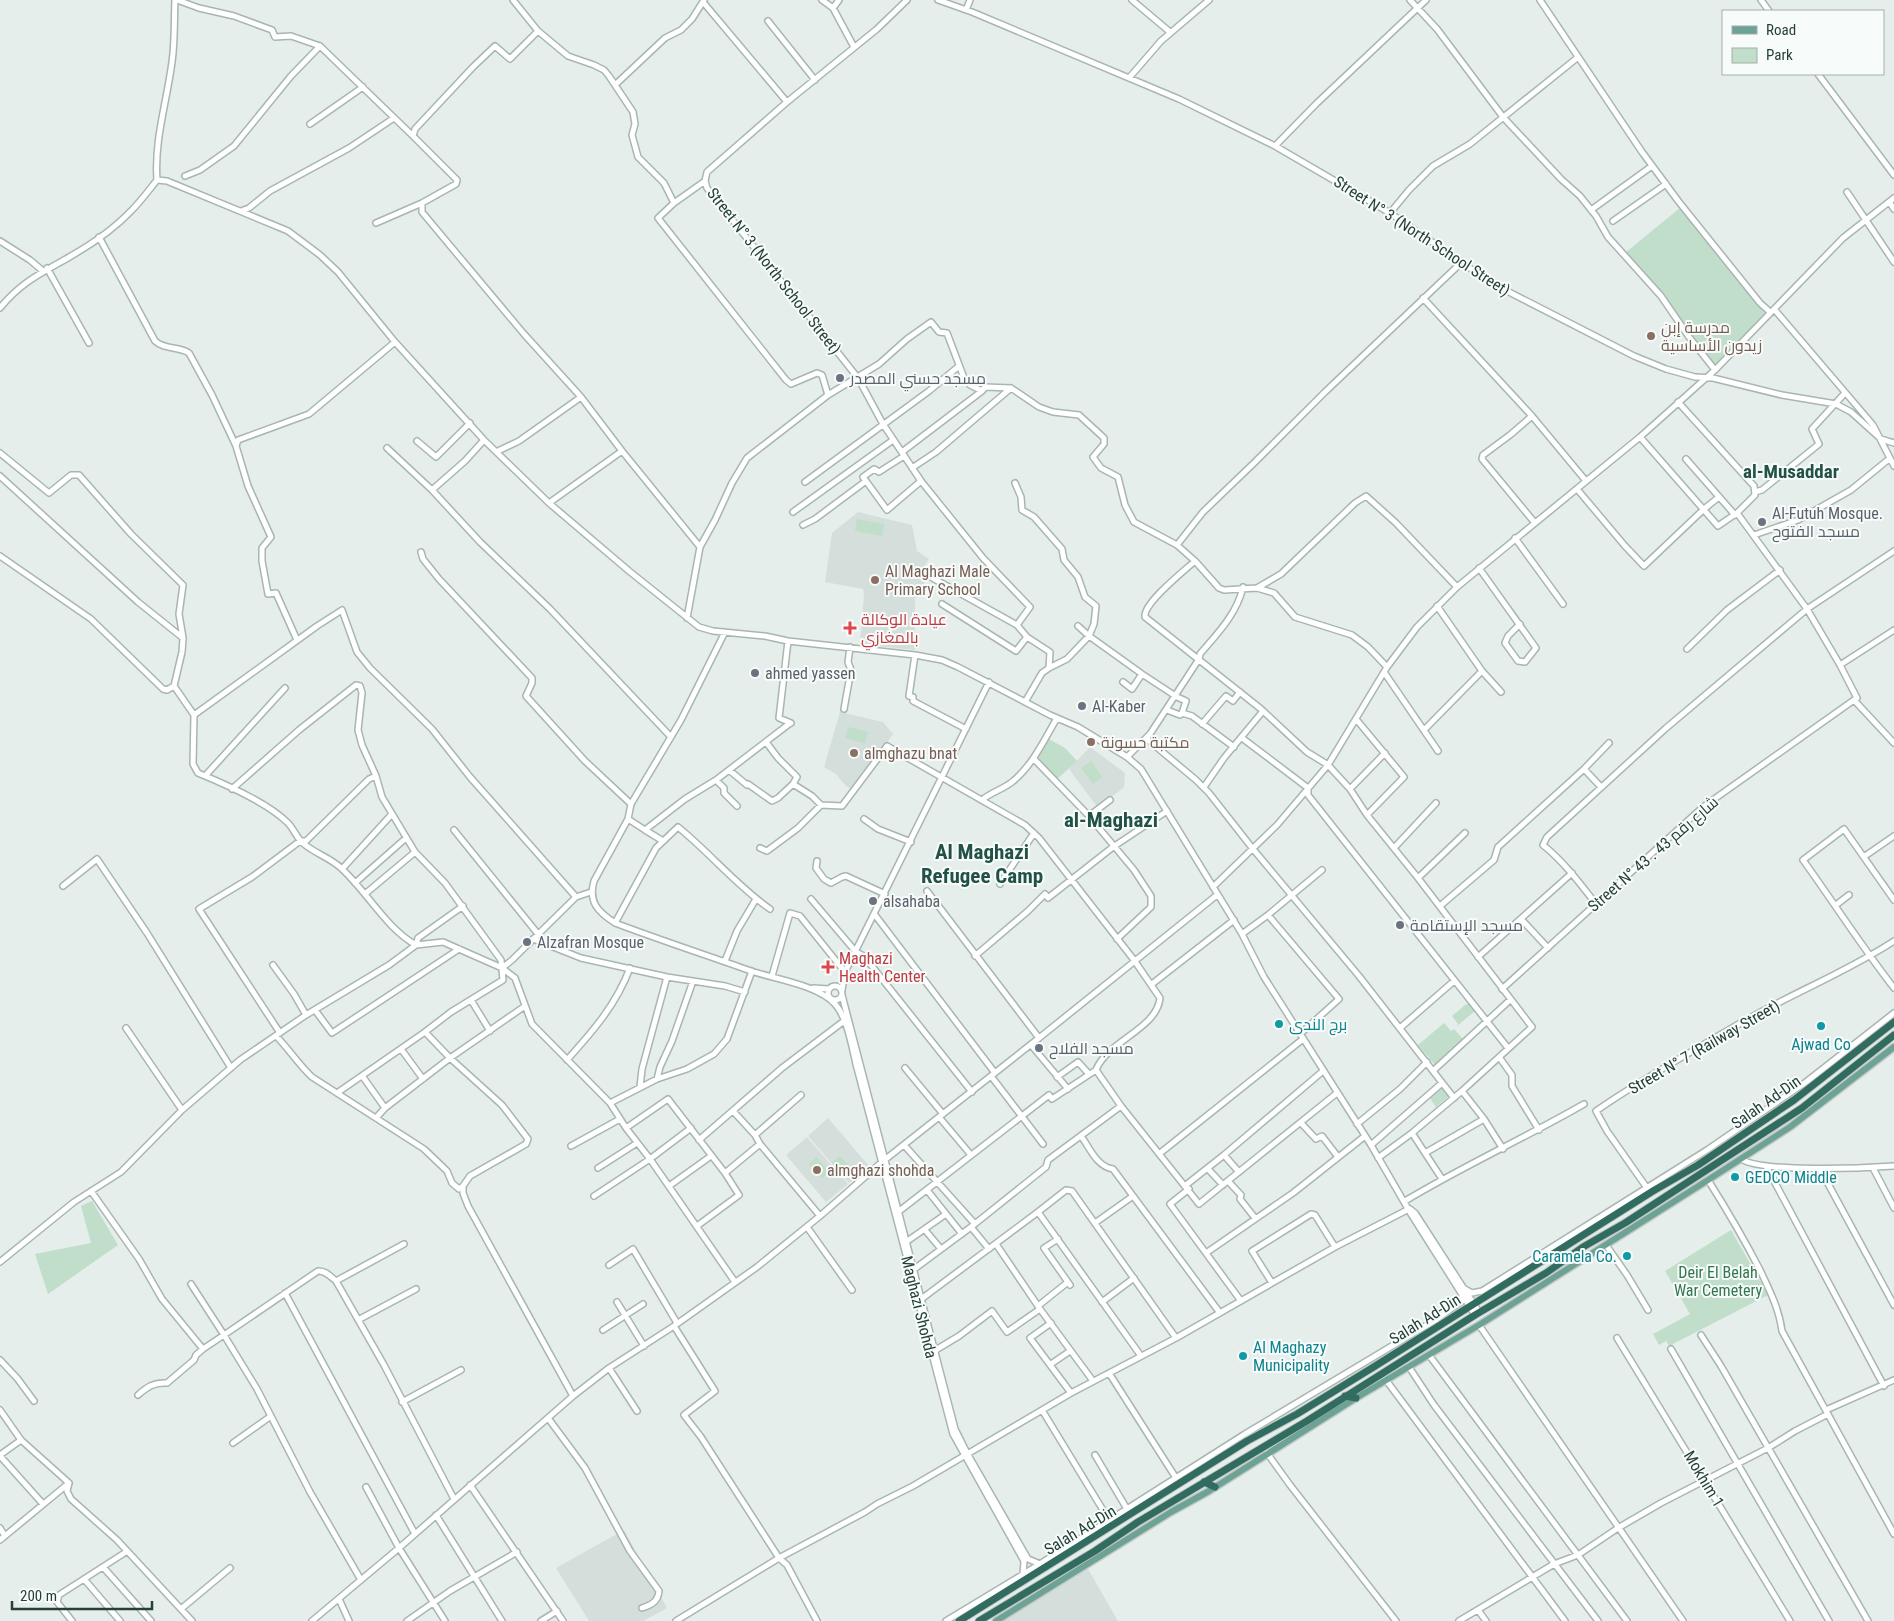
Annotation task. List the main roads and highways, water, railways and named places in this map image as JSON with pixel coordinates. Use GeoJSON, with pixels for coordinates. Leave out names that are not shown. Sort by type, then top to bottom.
{"type":"FeatureCollection","features":[{"type":"Feature","properties":{"kind":"highway","name":"Salah Ad-Din"},"geometry":{"type":"LineString","coordinates":[[959,1621],[1041,1566],[1135,1512],[1247,1441],[1297,1414],[1472,1305],[1574,1238],[1702,1162],[1787,1105],[1808,1085],[1894,1022]]}},
{"type":"Feature","properties":{"kind":"highway","name":"Salah Ad-Din"},"geometry":{"type":"LineString","coordinates":[[979,1621],[1095,1551],[1138,1522],[1307,1421],[1546,1273],[1583,1247],[1625,1223],[1802,1108],[1894,1035]]}},
{"type":"Feature","properties":{"kind":"highway"},"geometry":{"type":"LineString","coordinates":[[1702,1162],[1707,1170]]}},
{"type":"Feature","properties":{"kind":"highway"},"geometry":{"type":"LineString","coordinates":[[1345,1396],[1356,1398]]}},
{"type":"Feature","properties":{"kind":"highway"},"geometry":{"type":"LineString","coordinates":[[1204,1482],[1215,1487]]}},
{"type":"Feature","properties":{"kind":"highway"},"geometry":{"type":"LineString","coordinates":[[1135,1512],[1138,1522]]}},
{"type":"Feature","properties":{"kind":"highway"},"geometry":{"type":"LineString","coordinates":[[1041,1566],[1044,1575],[1048,1578]]}},
{"type":"Feature","properties":{"kind":"main road"},"geometry":{"type":"LineString","coordinates":[[996,1621],[1356,1398],[1479,1325],[1741,1159],[1790,1127],[1894,1047]]}},
{"type":"Feature","properties":{"kind":"place","name":"مدرسة إبن زيدون الأساسية"},"geometry":{"type":"Point","coordinates":[1651,336]}},
{"type":"Feature","properties":{"kind":"place","name":"مسجد حسني المصدر"},"geometry":{"type":"Point","coordinates":[840,378]}},
{"type":"Feature","properties":{"kind":"place","name":"Al-Futuh Mosque. مسجد الفتوح"},"geometry":{"type":"Point","coordinates":[1762,522]}},
{"type":"Feature","properties":{"kind":"place","name":"Al Maghazi Male Primary School"},"geometry":{"type":"Point","coordinates":[875,580]}},
{"type":"Feature","properties":{"kind":"place","name":"عيادة الوكالة بالمغازي"},"geometry":{"type":"Point","coordinates":[850,628]}},
{"type":"Feature","properties":{"kind":"place","name":"ahmed yassen"},"geometry":{"type":"Point","coordinates":[755,673]}},
{"type":"Feature","properties":{"kind":"place","name":"Al-Kaber"},"geometry":{"type":"Point","coordinates":[1082,706]}},
{"type":"Feature","properties":{"kind":"place","name":"مكتبة حسونة"},"geometry":{"type":"Point","coordinates":[1091,742]}},
{"type":"Feature","properties":{"kind":"place","name":"almghazu bnat"},"geometry":{"type":"Point","coordinates":[854,753]}},
{"type":"Feature","properties":{"kind":"place","name":"alsahaba"},"geometry":{"type":"Point","coordinates":[873,901]}},
{"type":"Feature","properties":{"kind":"place","name":"مسجد الإستقامة"},"geometry":{"type":"Point","coordinates":[1400,925]}},
{"type":"Feature","properties":{"kind":"place","name":"Alzafran Mosque"},"geometry":{"type":"Point","coordinates":[527,942]}},
{"type":"Feature","properties":{"kind":"place","name":"Maghazi Health Center"},"geometry":{"type":"Point","coordinates":[828,967]}},
{"type":"Feature","properties":{"kind":"place","name":"برج الندى"},"geometry":{"type":"Point","coordinates":[1279,1024]}},
{"type":"Feature","properties":{"kind":"place","name":"Ajwad Co"},"geometry":{"type":"Point","coordinates":[1821,1026]}},
{"type":"Feature","properties":{"kind":"place","name":"مسجد الفلاح"},"geometry":{"type":"Point","coordinates":[1039,1048]}},
{"type":"Feature","properties":{"kind":"place","name":"almghazi shohda"},"geometry":{"type":"Point","coordinates":[817,1170]}},
{"type":"Feature","properties":{"kind":"place","name":"GEDCO Middle"},"geometry":{"type":"Point","coordinates":[1735,1177]}},
{"type":"Feature","properties":{"kind":"place","name":"Caramela Co."},"geometry":{"type":"Point","coordinates":[1627,1256]}},
{"type":"Feature","properties":{"kind":"place","name":"Al Maghazy Municipality"},"geometry":{"type":"Point","coordinates":[1243,1356]}},
{"type":"Feature","properties":{"kind":"district","name":"al-Musaddar"},"geometry":{"type":"Point","coordinates":[1791,471]}},
{"type":"Feature","properties":{"kind":"district","name":"al-Maghazi"},"geometry":{"type":"Point","coordinates":[1111,820]}},
{"type":"Feature","properties":{"kind":"district","name":"Al Maghazi Refugee Camp"},"geometry":{"type":"Point","coordinates":[982,864]}},
{"type":"Feature","properties":{"kind":"park label","name":"Deir El Belah War Cemetery"},"geometry":{"type":"Point","coordinates":[1718,1281]}}]}
